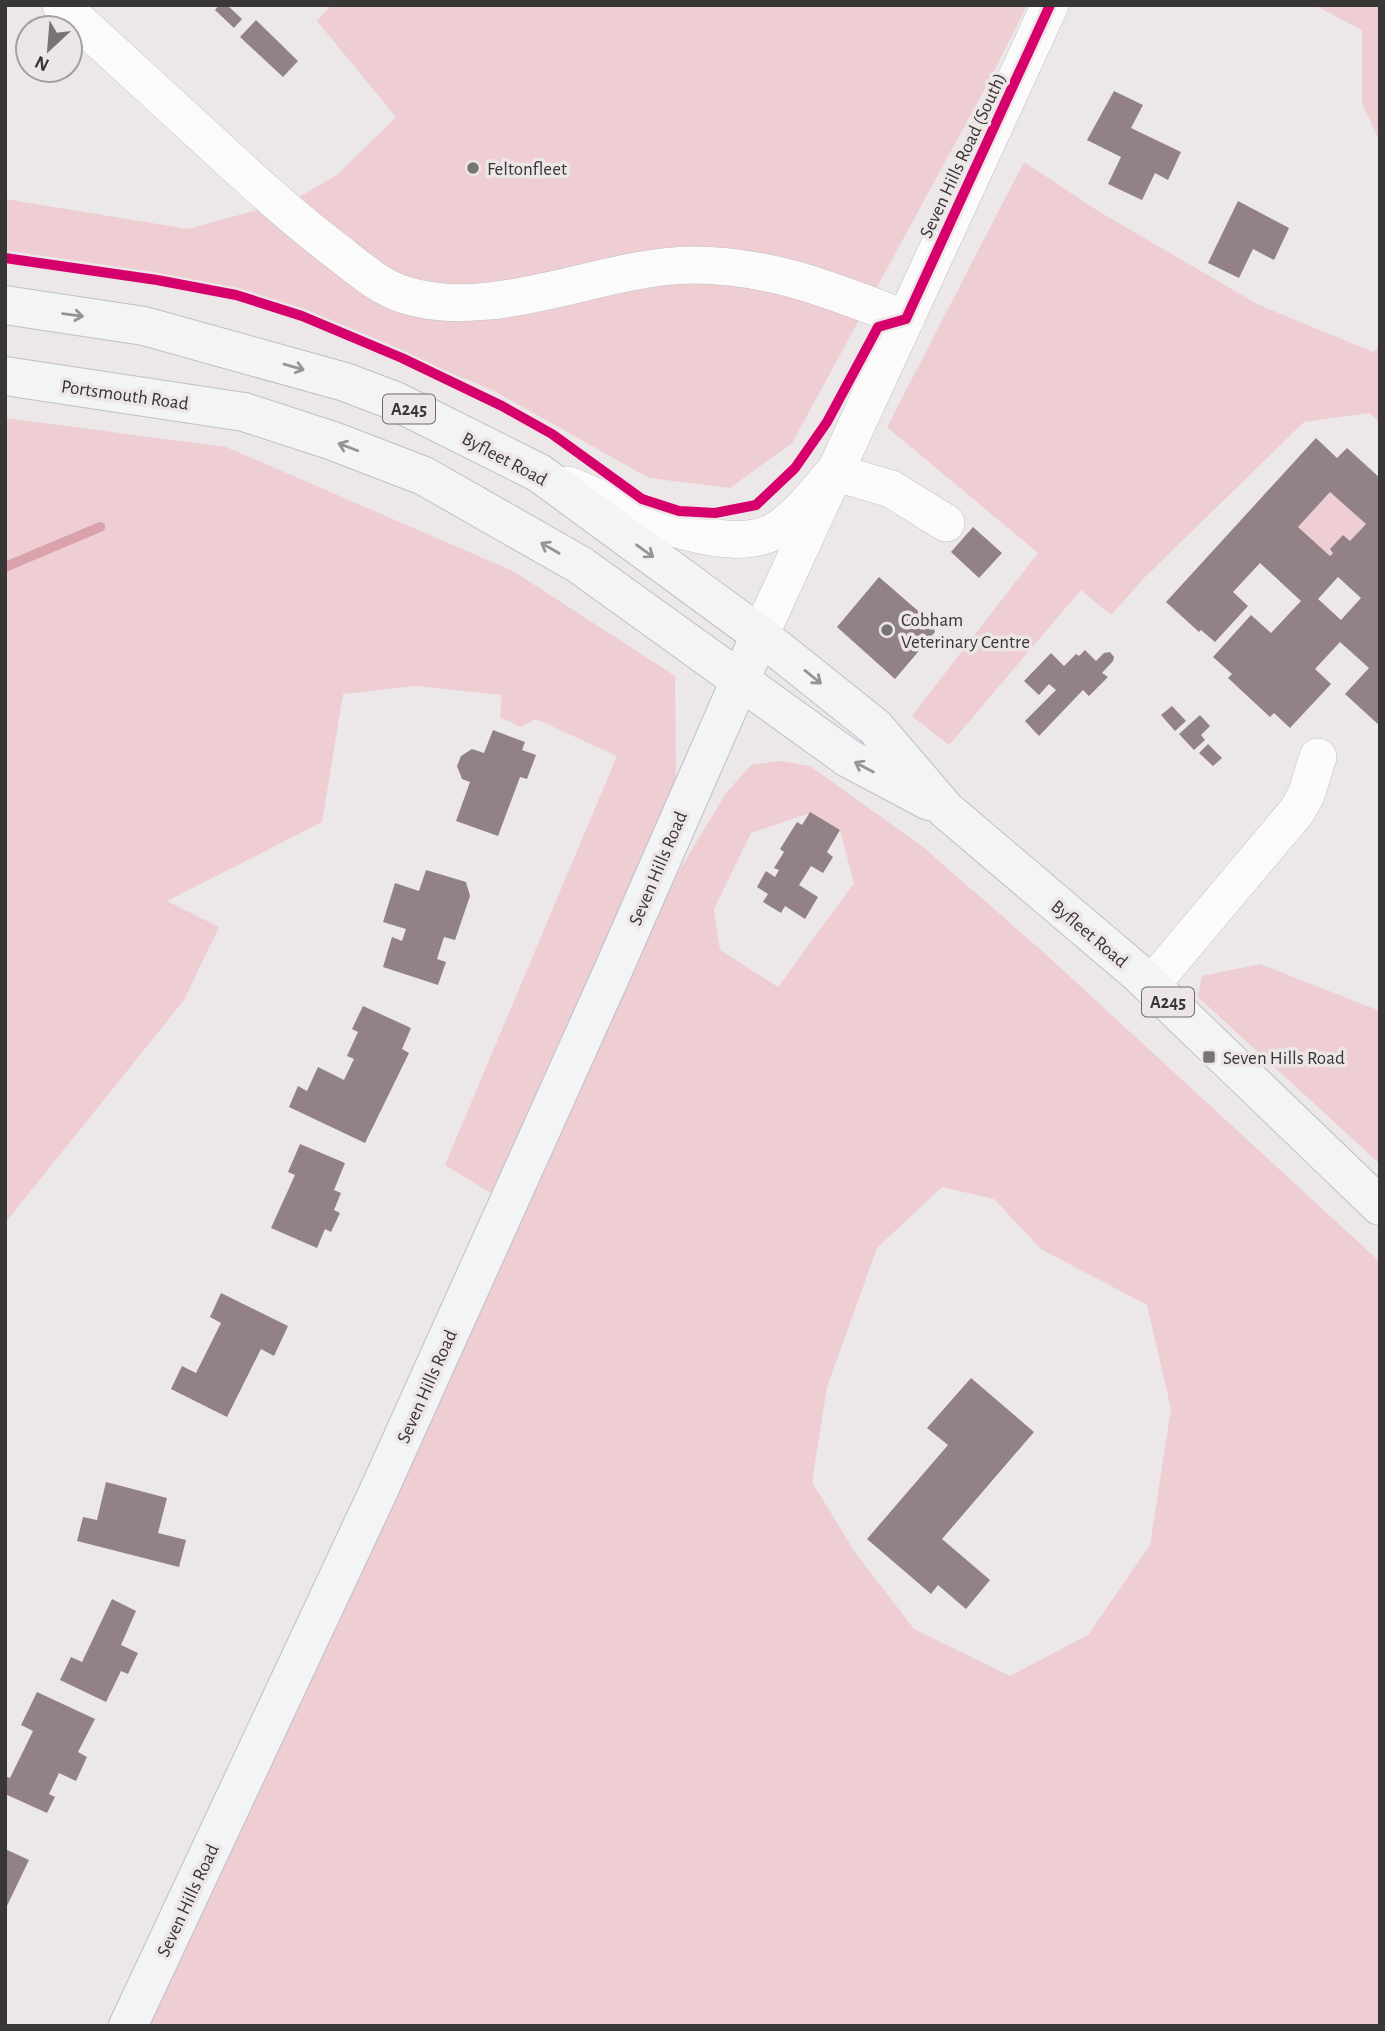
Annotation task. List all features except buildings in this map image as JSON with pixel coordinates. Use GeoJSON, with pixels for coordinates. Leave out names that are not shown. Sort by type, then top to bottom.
{"type":"FeatureCollection","features":[{"type":"Feature","properties":{"kind":"main road","name":"Byfleet Road"},"geometry":{"type":"LineString","coordinates":[[5,305],[144,326],[345,382],[394,401],[539,473],[760,635],[875,727],[946,810],[1151,985],[1380,1206]]}},
{"type":"Feature","properties":{"kind":"main road","name":"Portsmouth Road"},"geometry":{"type":"LineString","coordinates":[[5,376],[244,412]]}},
{"type":"Feature","properties":{"kind":"main road","name":"Byfleet Road"},"geometry":{"type":"LineString","coordinates":[[244,412],[332,441],[424,476],[580,565],[848,758],[946,810]]}},
{"type":"Feature","properties":{"kind":"main road","name":"Seven Hills Road"},"geometry":{"type":"LineString","coordinates":[[128,2026],[379,1490],[619,957],[760,635]]}},
{"type":"Feature","properties":{"kind":"main road","name":"Seven Hills Road"},"geometry":{"type":"LineString","coordinates":[[708,656],[712,741]]}},
{"type":"Feature","properties":{"kind":"lane"},"geometry":{"type":"LineString","coordinates":[[61,5],[291,216],[377,282],[403,295],[439,303],[479,303],[690,265],[739,267],[794,277],[906,319]]}},
{"type":"Feature","properties":{"kind":"lane","name":"Seven Hills Road (South)"},"geometry":{"type":"LineString","coordinates":[[760,635],[1050,5]]}},
{"type":"Feature","properties":{"kind":"lane"},"geometry":{"type":"LineString","coordinates":[[539,473],[660,523],[719,540],[756,538],[774,531],[799,511],[834,472],[891,489],[946,523]]}},
{"type":"Feature","properties":{"kind":"lane"},"geometry":{"type":"LineString","coordinates":[[1151,985],[1297,811],[1306,795],[1318,757]]}},
{"type":"Feature","properties":{"kind":"shaded area","name":"Feltonfleet"},"geometry":{"type":"Polygon","coordinates":[[[331,5],[1027,5],[987,85],[792,443],[730,488],[649,478],[494,391],[334,324],[235,292],[87,262],[5,251],[5,199],[188,229],[294,200],[337,175],[396,117],[317,21],[331,5]]]}},
{"type":"Feature","properties":{"kind":"shaded area"},"geometry":{"type":"Polygon","coordinates":[[[1314,5],[1380,5],[1380,142],[1362,103],[1362,30],[1314,5]]]}},
{"type":"Feature","properties":{"kind":"shaded area"},"geometry":{"type":"Polygon","coordinates":[[[1024,162],[1098,211],[1259,305],[1373,352],[1380,346],[1380,423],[1369,413],[1304,422],[1145,577],[1111,615],[1081,590],[949,745],[912,716],[1038,553],[887,427],[1024,162]]]}},
{"type":"Feature","properties":{"kind":"shaded area"},"geometry":{"type":"Polygon","coordinates":[[[5,418],[226,447],[513,571],[675,676],[676,783],[491,1193],[445,1165],[617,756],[536,719],[521,727],[500,717],[502,695],[416,686],[343,694],[322,822],[167,901],[219,927],[184,1000],[5,1223],[5,418]]]}},
{"type":"Feature","properties":{"kind":"shaded area"},"geometry":{"type":"Polygon","coordinates":[[[1330,492],[1366,524],[1350,541],[1343,535],[1330,556],[1298,527],[1330,492]]]}},
{"type":"Feature","properties":{"kind":"shaded area"},"geometry":{"type":"Polygon","coordinates":[[[780,761],[810,766],[923,847],[1041,950],[1380,1262],[1380,2026],[143,2026],[615,977],[726,793],[751,765],[780,761]],[[810,813],[751,833],[714,909],[720,950],[778,987],[854,883],[840,830],[810,813]],[[942,1187],[877,1248],[827,1387],[812,1482],[854,1551],[914,1629],[1010,1676],[1088,1635],[1150,1545],[1171,1409],[1147,1305],[1041,1249],[994,1199],[942,1187]]]}},
{"type":"Feature","properties":{"kind":"shaded area"},"geometry":{"type":"Polygon","coordinates":[[[1260,964],[1380,1011],[1380,1164],[1198,997],[1202,976],[1260,964]]]}},
{"type":"Feature","properties":{"kind":"waterway"},"geometry":{"type":"LineString","coordinates":[[5,567],[100,527]]}},
{"type":"Feature","properties":{"kind":"cycle path"},"geometry":{"type":"LineString","coordinates":[[5,258],[157,280],[236,295],[302,316],[402,358],[502,406],[552,434],[642,499],[679,511],[715,513],[756,505],[795,468],[827,422],[878,327],[906,319],[1050,5]]}},
{"type":"Feature","properties":{"kind":"place","name":"Feltonfleet"},"geometry":{"type":"Point","coordinates":[473,168]}},
{"type":"Feature","properties":{"kind":"place","name":"Cobham Veterinary Centre"},"geometry":{"type":"Point","coordinates":[887,630]}},
{"type":"Feature","properties":{"kind":"place","name":"Seven Hills Road"},"geometry":{"type":"Point","coordinates":[1209,1057]}}]}
